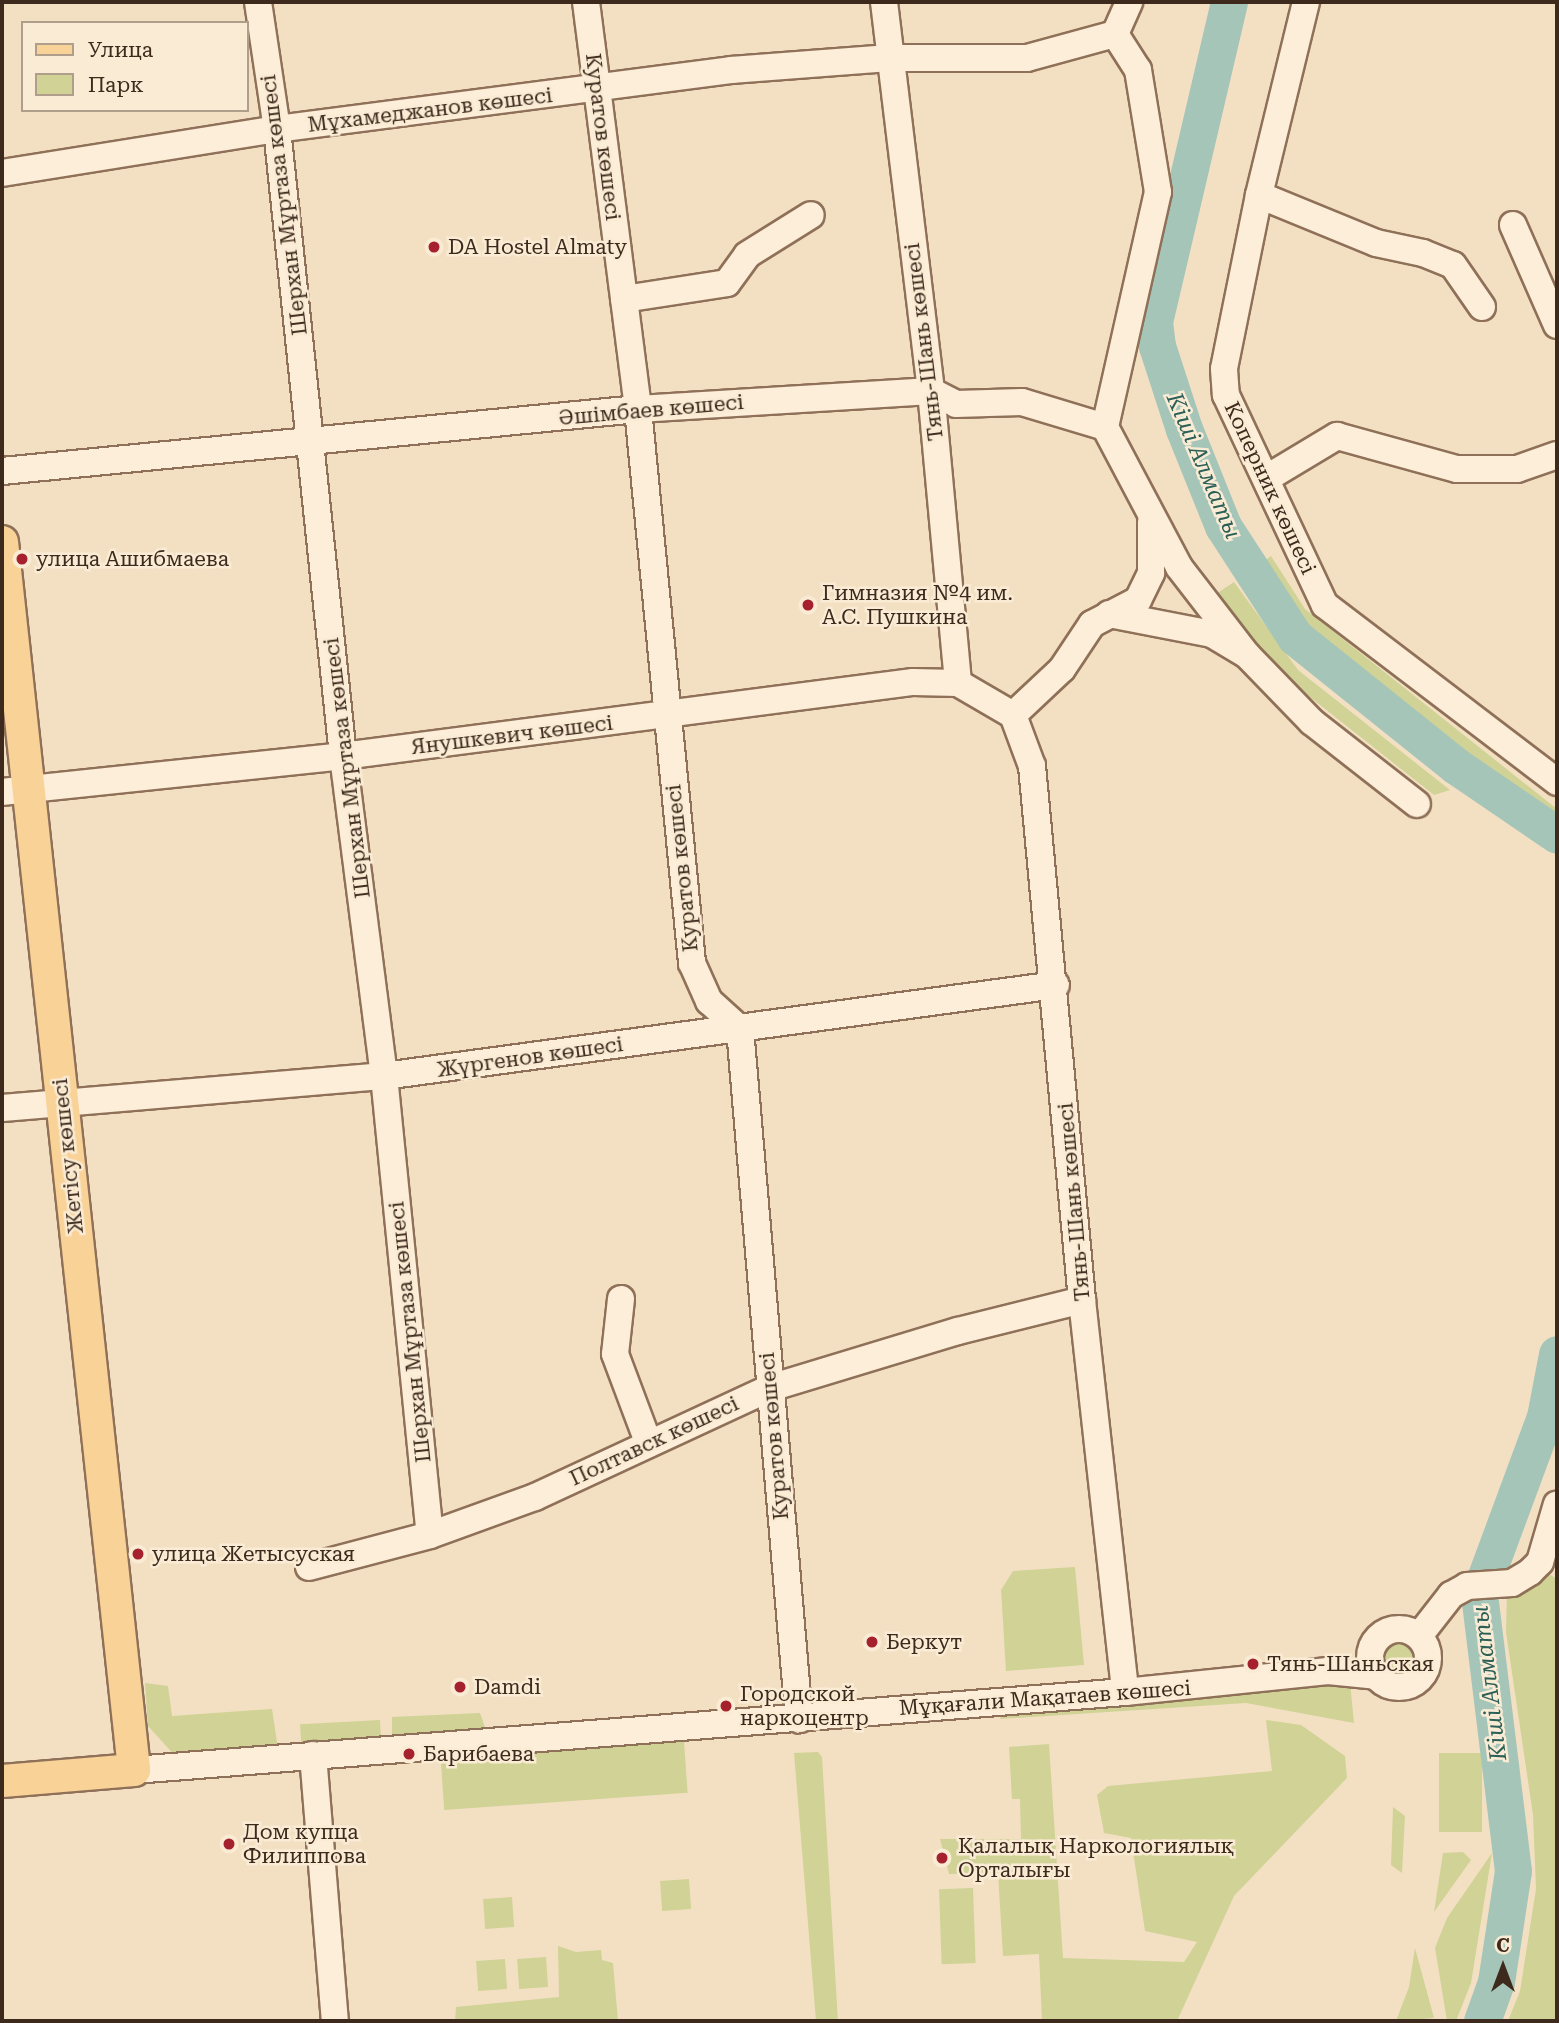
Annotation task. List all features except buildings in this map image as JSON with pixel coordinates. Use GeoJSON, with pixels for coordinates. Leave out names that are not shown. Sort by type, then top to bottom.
{"type":"FeatureCollection","features":[{"type":"Feature","properties":{"kind":"main road","name":"Жетісу көшесі"},"geometry":{"type":"LineString","coordinates":[[2,542],[15,790],[62,1102],[134,1770]]}},
{"type":"Feature","properties":{"kind":"main road"},"geometry":{"type":"LineString","coordinates":[[2,1781],[134,1770]]}},
{"type":"Feature","properties":{"kind":"street","name":"Шерхан Мұртаза көшесі"},"geometry":{"type":"LineString","coordinates":[[258,2],[277,129],[343,756],[384,1076],[430,1535]]}},
{"type":"Feature","properties":{"kind":"street","name":"Куратов көшесі"},"geometry":{"type":"LineString","coordinates":[[586,2],[638,409],[692,963],[709,1001],[740,1029],[799,1718]]}},
{"type":"Feature","properties":{"kind":"street","name":"Тянь-Шань көшесі"},"geometry":{"type":"LineString","coordinates":[[884,2],[932,391],[958,683]]}},
{"type":"Feature","properties":{"kind":"street"},"geometry":{"type":"LineString","coordinates":[[1129,2],[1115,34],[1138,70],[1158,192],[1105,427],[1179,567],[1247,654],[1312,722],[1417,804]]}},
{"type":"Feature","properties":{"kind":"street","name":"Коперник көшесі"},"geometry":{"type":"LineString","coordinates":[[1306,2],[1259,195],[1224,369],[1226,395],[1325,605],[1557,782]]}},
{"type":"Feature","properties":{"kind":"street","name":"Мұхамеджанов көшесі"},"geometry":{"type":"LineString","coordinates":[[2,173],[277,129],[731,70],[890,58],[1027,58],[1115,34]]}},
{"type":"Feature","properties":{"kind":"street"},"geometry":{"type":"LineString","coordinates":[[1259,195],[1377,243],[1452,265],[1482,307]]}},
{"type":"Feature","properties":{"kind":"street"},"geometry":{"type":"LineString","coordinates":[[624,299],[727,283],[747,255],[811,215]]}},
{"type":"Feature","properties":{"kind":"street"},"geometry":{"type":"LineString","coordinates":[[1513,225],[1557,325]]}},
{"type":"Feature","properties":{"kind":"street","name":"Әшімбаев көшесі"},"geometry":{"type":"LineString","coordinates":[[2,471],[311,444],[638,409],[932,391],[956,404],[1022,402],[1105,427]]}},
{"type":"Feature","properties":{"kind":"street"},"geometry":{"type":"LineString","coordinates":[[1267,478],[1337,436],[1457,469],[1517,470],[1557,455]]}},
{"type":"Feature","properties":{"kind":"street"},"geometry":{"type":"LineString","coordinates":[[1013,715],[1062,669],[1092,624],[1138,600],[1151,573],[1150,515]]}},
{"type":"Feature","properties":{"kind":"street"},"geometry":{"type":"LineString","coordinates":[[1109,614],[1212,634],[1247,654]]}},
{"type":"Feature","properties":{"kind":"street","name":"Янушкевич көшесі"},"geometry":{"type":"LineString","coordinates":[[15,790],[343,756],[668,717],[737,702],[913,682],[958,683],[1013,715]]}},
{"type":"Feature","properties":{"kind":"street","name":"Тянь-Шань көшесі"},"geometry":{"type":"LineString","coordinates":[[1013,715],[1032,766],[1056,985],[1082,1300],[1125,1692]]}},
{"type":"Feature","properties":{"kind":"street","name":"Жүргенов көшесі"},"geometry":{"type":"LineString","coordinates":[[2,1108],[384,1076],[1056,985]]}},
{"type":"Feature","properties":{"kind":"street"},"geometry":{"type":"LineString","coordinates":[[621,1299],[615,1354],[648,1442]]}},
{"type":"Feature","properties":{"kind":"street","name":"Полтавск көшесі"},"geometry":{"type":"LineString","coordinates":[[309,1567],[430,1535],[535,1497],[620,1460],[648,1442],[770,1388],[958,1331],[1082,1300]]}},
{"type":"Feature","properties":{"kind":"street"},"geometry":{"type":"LineString","coordinates":[[1419,1636],[1451,1595],[1492,1585],[1540,1562],[1557,1504]]}},
{"type":"Feature","properties":{"kind":"street"},"geometry":{"type":"LineString","coordinates":[[1396,1628],[1419,1636],[1429,1658],[1419,1680],[1396,1687],[1376,1676],[1370,1650],[1385,1632],[1396,1628]]}},
{"type":"Feature","properties":{"kind":"street","name":"Мұқағали Мақатаев көшесі"},"geometry":{"type":"LineString","coordinates":[[1328,1671],[1370,1650]]}},
{"type":"Feature","properties":{"kind":"street","name":"Мұқағали Мақатаев көшесі"},"geometry":{"type":"LineString","coordinates":[[134,1770],[1125,1692],[1328,1671],[1376,1676]]}},
{"type":"Feature","properties":{"kind":"street"},"geometry":{"type":"LineString","coordinates":[[313,1755],[335,2021]]}},
{"type":"Feature","properties":{"kind":"green space"},"geometry":{"type":"Polygon","coordinates":[[[1271,556],[1305,609],[1557,809],[1557,829],[1462,763],[1290,617],[1256,567],[1271,556]]]}},
{"type":"Feature","properties":{"kind":"green space"},"geometry":{"type":"Polygon","coordinates":[[[1234,582],[1298,670],[1450,790],[1434,795],[1272,667],[1213,596],[1234,582]]]}},
{"type":"Feature","properties":{"kind":"green space"},"geometry":{"type":"Polygon","coordinates":[[[1075,1567],[1084,1665],[1006,1671],[1001,1590],[1013,1571],[1075,1567]]]}},
{"type":"Feature","properties":{"kind":"green space"},"geometry":{"type":"Polygon","coordinates":[[[1544,1571],[1557,1579],[1557,2021],[1508,2021],[1520,1991],[1536,1889],[1533,1815],[1506,1632],[1507,1592],[1544,1571]]]}},
{"type":"Feature","properties":{"kind":"green space"},"geometry":{"type":"Polygon","coordinates":[[[1400,1635],[1409,1636],[1416,1641],[1421,1648],[1421,1666],[1416,1673],[1409,1678],[1400,1679],[1391,1678],[1384,1673],[1379,1666],[1378,1657],[1379,1648],[1384,1641],[1391,1636],[1400,1635]]]}},
{"type":"Feature","properties":{"kind":"green space"},"geometry":{"type":"Polygon","coordinates":[[[1350,1682],[1354,1723],[1246,1703],[1000,1719],[1005,1709],[1350,1682]]]}},
{"type":"Feature","properties":{"kind":"green space"},"geometry":{"type":"Polygon","coordinates":[[[145,1683],[168,1686],[172,1716],[272,1709],[278,1749],[231,1749],[177,1758],[148,1726],[145,1683]]]}},
{"type":"Feature","properties":{"kind":"green space"},"geometry":{"type":"Polygon","coordinates":[[[480,1713],[486,1730],[392,1739],[392,1717],[480,1713]]]}},
{"type":"Feature","properties":{"kind":"green space"},"geometry":{"type":"Polygon","coordinates":[[[380,1720],[381,1740],[301,1744],[300,1724],[380,1720]]]}},
{"type":"Feature","properties":{"kind":"green space"},"geometry":{"type":"Polygon","coordinates":[[[1266,1720],[1301,1725],[1345,1756],[1347,1778],[1234,1896],[1177,2021],[1042,2021],[1039,1954],[1003,1956],[998,1873],[949,1874],[940,1839],[1021,1839],[1020,1799],[1012,1799],[1009,1747],[1049,1744],[1063,1958],[1184,1962],[1197,1942],[1145,1931],[1131,1838],[1104,1833],[1097,1795],[1108,1786],[1272,1771],[1266,1720]]]}},
{"type":"Feature","properties":{"kind":"green space"},"geometry":{"type":"Polygon","coordinates":[[[684,1741],[688,1793],[444,1810],[441,1758],[684,1741]]]}},
{"type":"Feature","properties":{"kind":"green space"},"geometry":{"type":"Polygon","coordinates":[[[818,1752],[822,1757],[838,2021],[816,2021],[794,1753],[818,1752]]]}},
{"type":"Feature","properties":{"kind":"green space"},"geometry":{"type":"Polygon","coordinates":[[[1439,1753],[1482,1753],[1482,1832],[1439,1832],[1439,1753]]]}},
{"type":"Feature","properties":{"kind":"green space"},"geometry":{"type":"Polygon","coordinates":[[[1393,1807],[1405,1816],[1402,1873],[1391,1865],[1393,1807]]]}},
{"type":"Feature","properties":{"kind":"green space"},"geometry":{"type":"Polygon","coordinates":[[[1463,1852],[1471,1860],[1434,1912],[1443,1853],[1463,1852]]]}},
{"type":"Feature","properties":{"kind":"green space"},"geometry":{"type":"Polygon","coordinates":[[[1492,1853],[1471,1983],[1456,2021],[1447,2021],[1435,1948],[1447,1918],[1492,1853]]]}},
{"type":"Feature","properties":{"kind":"green space"},"geometry":{"type":"Polygon","coordinates":[[[689,1879],[691,1909],[662,1911],[660,1881],[689,1879]]]}},
{"type":"Feature","properties":{"kind":"green space"},"geometry":{"type":"Polygon","coordinates":[[[973,1888],[976,1963],[942,1964],[939,1889],[973,1888]]]}},
{"type":"Feature","properties":{"kind":"green space"},"geometry":{"type":"Polygon","coordinates":[[[512,1897],[514,1927],[485,1929],[483,1899],[512,1897]]]}},
{"type":"Feature","properties":{"kind":"green space"},"geometry":{"type":"Polygon","coordinates":[[[558,1946],[576,1952],[601,1950],[602,1960],[613,1963],[618,2021],[455,2021],[456,2007],[559,1997],[558,1946]]]}},
{"type":"Feature","properties":{"kind":"green space"},"geometry":{"type":"Polygon","coordinates":[[[1415,1948],[1434,2018],[1396,2021],[1409,1987],[1415,1948]]]}},
{"type":"Feature","properties":{"kind":"green space"},"geometry":{"type":"Polygon","coordinates":[[[546,1957],[548,1987],[519,1989],[517,1959],[546,1957]]]}},
{"type":"Feature","properties":{"kind":"green space"},"geometry":{"type":"Polygon","coordinates":[[[505,1959],[507,1989],[478,1991],[476,1961],[505,1959]]]}},
{"type":"Feature","properties":{"kind":"waterway","name":"Кіші Алматы"},"geometry":{"type":"LineString","coordinates":[[1229,2],[1154,322],[1157,346],[1184,429],[1223,526],[1295,637],[1456,766],[1557,835]]}},
{"type":"Feature","properties":{"kind":"waterway","name":"Кіші Алматы"},"geometry":{"type":"LineString","coordinates":[[1482,2021],[1496,1982],[1513,1871],[1479,1595],[1545,1417],[1557,1354]]}},
{"type":"Feature","properties":{"kind":"place","name":"DA Hostel Almaty"},"geometry":{"type":"Point","coordinates":[434,247]}},
{"type":"Feature","properties":{"kind":"place","name":"улица Ашибмаева"},"geometry":{"type":"Point","coordinates":[22,559]}},
{"type":"Feature","properties":{"kind":"place","name":"Гимназия №4 им. А.С. Пушкина"},"geometry":{"type":"Point","coordinates":[808,605]}},
{"type":"Feature","properties":{"kind":"place","name":"улица Жетысуская"},"geometry":{"type":"Point","coordinates":[138,1554]}},
{"type":"Feature","properties":{"kind":"place","name":"Беркут"},"geometry":{"type":"Point","coordinates":[872,1642]}},
{"type":"Feature","properties":{"kind":"place","name":"Тянь-Шаньская"},"geometry":{"type":"Point","coordinates":[1253,1664]}},
{"type":"Feature","properties":{"kind":"place","name":"Damdi"},"geometry":{"type":"Point","coordinates":[460,1687]}},
{"type":"Feature","properties":{"kind":"place","name":"Городской наркоцентр"},"geometry":{"type":"Point","coordinates":[726,1706]}},
{"type":"Feature","properties":{"kind":"place","name":"Барибаева"},"geometry":{"type":"Point","coordinates":[409,1754]}},
{"type":"Feature","properties":{"kind":"place","name":"Дом купца Филиппова"},"geometry":{"type":"Point","coordinates":[229,1844]}},
{"type":"Feature","properties":{"kind":"place","name":"Қалалық Наркологиялық Орталығы"},"geometry":{"type":"Point","coordinates":[942,1858]}}]}
